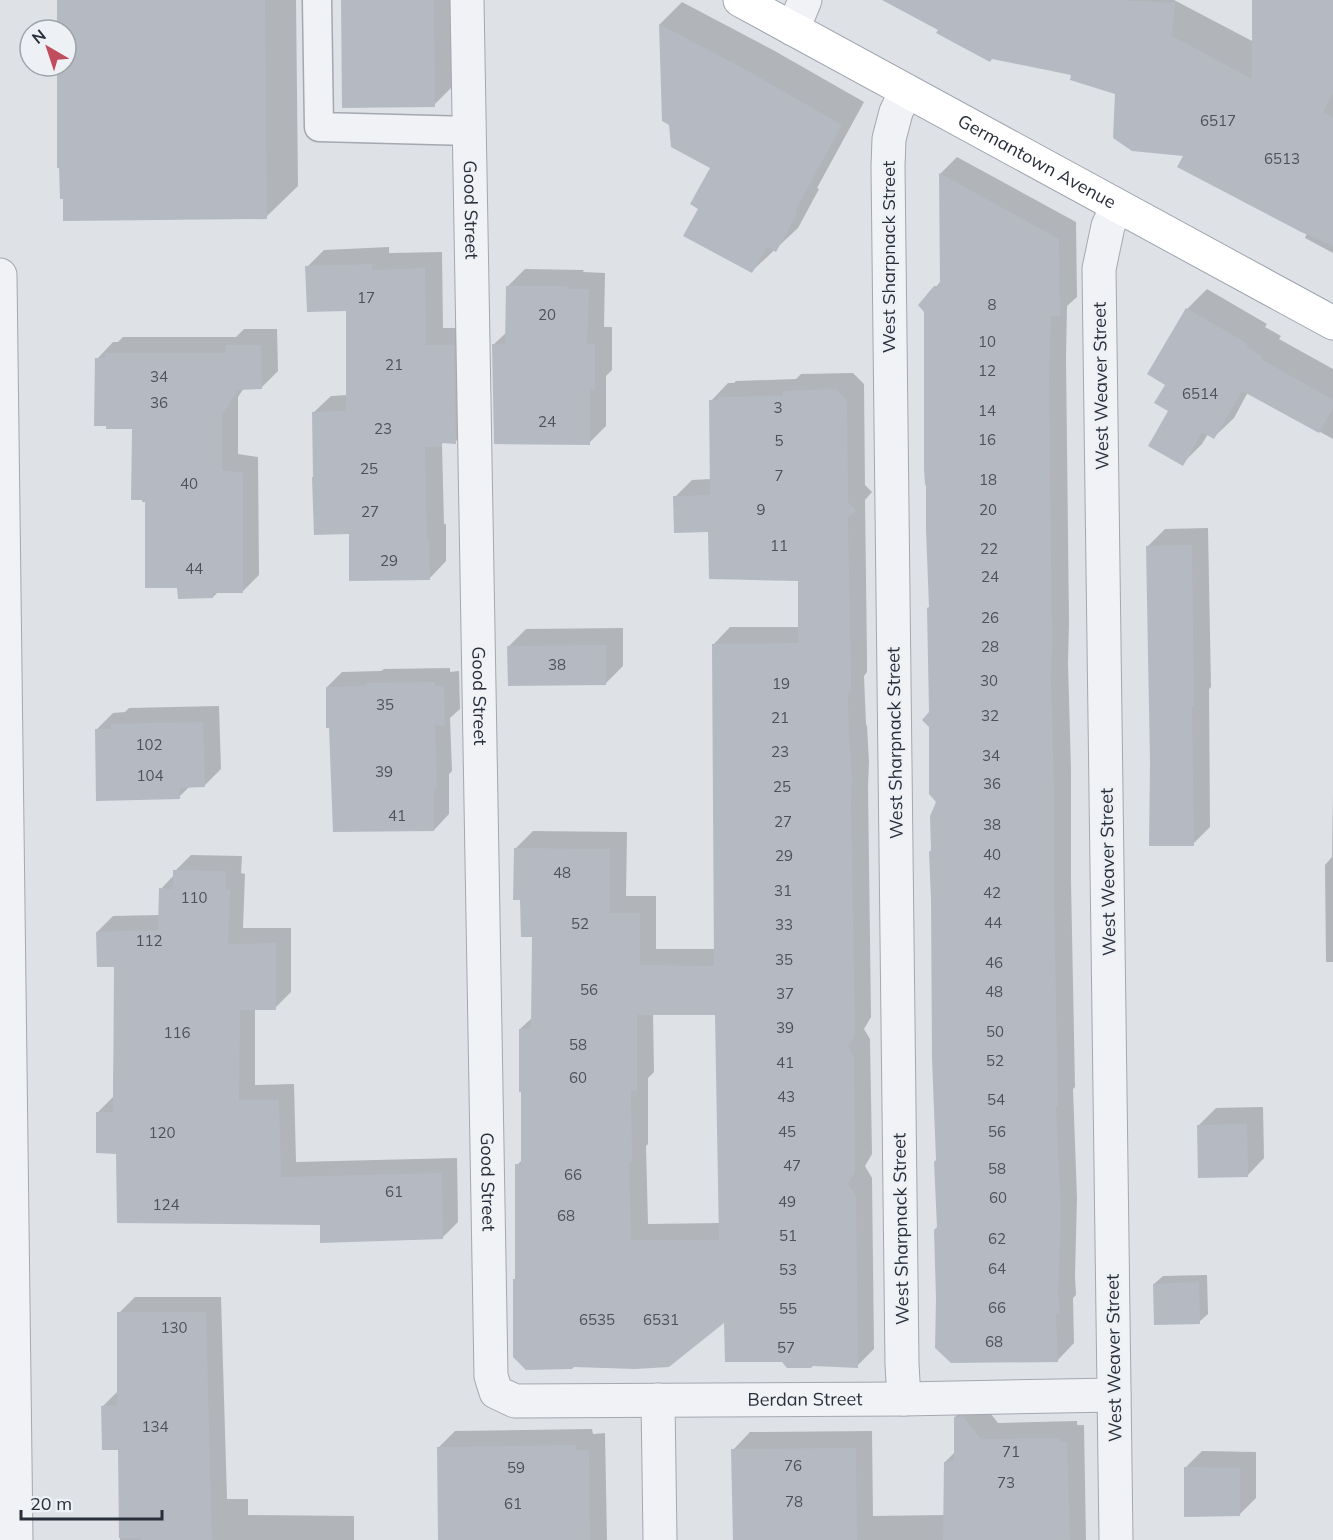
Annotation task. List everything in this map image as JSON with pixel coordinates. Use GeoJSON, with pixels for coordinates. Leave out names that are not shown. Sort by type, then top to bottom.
{"type":"FeatureCollection","features":[{"type":"Feature","properties":{"kind":"main road","name":"Germantown Avenue"},"geometry":{"type":"LineString","coordinates":[[740,0],[799,15],[906,91],[1333,323]]}},
{"type":"Feature","properties":{"kind":"street","name":"Good Street"},"geometry":{"type":"LineString","coordinates":[[467,0],[491,1376],[496,1392]]}},
{"type":"Feature","properties":{"kind":"street","name":"West Sharpnack Street"},"geometry":{"type":"LineString","coordinates":[[904,1399],[888,166],[889,139],[896,112],[906,91]]}},
{"type":"Feature","properties":{"kind":"street","name":"West Weaver Street"},"geometry":{"type":"LineString","coordinates":[[1116,1540],[1099,269],[1108,226],[1117,206]]}},
{"type":"Feature","properties":{"kind":"street"},"geometry":{"type":"LineString","coordinates":[[0,275],[2,603],[16,1540]]}},
{"type":"Feature","properties":{"kind":"street","name":"Berdan Street"},"geometry":{"type":"LineString","coordinates":[[496,1392],[515,1401],[904,1399],[1114,1395]]}},
{"type":"Feature","properties":{"kind":"street"},"geometry":{"type":"LineString","coordinates":[[658,1400],[660,1540]]}},
{"type":"Feature","properties":{"kind":"lane"},"geometry":{"type":"LineString","coordinates":[[317,0],[319,128],[470,131]]}},
{"type":"Feature","properties":{"kind":"building"},"geometry":{"type":"Polygon","coordinates":[[[57,0],[265,0],[267,219],[63,221],[63,199],[60,199],[59,168],[57,168],[57,78],[78,78],[78,18],[57,18],[57,0]]]}},
{"type":"Feature","properties":{"kind":"building"},"geometry":{"type":"Polygon","coordinates":[[[341,0],[434,0],[435,107],[342,108],[341,0]]]}},
{"type":"Feature","properties":{"kind":"building"},"geometry":{"type":"Polygon","coordinates":[[[882,0],[1121,0],[1175,3],[1172,36],[1252,79],[1252,0],[1333,0],[1333,93],[1323,112],[1333,118],[1333,246],[1301,232],[1177,167],[1183,156],[1132,151],[1113,138],[1115,94],[1070,80],[1071,75],[992,59],[990,62],[936,33],[938,30],[882,0]]]}},
{"type":"Feature","properties":{"kind":"building"},"geometry":{"type":"Polygon","coordinates":[[[659,24],[750,72],[842,125],[795,211],[798,212],[776,252],[767,247],[752,273],[683,236],[698,209],[690,204],[710,168],[671,147],[669,125],[662,121],[659,24]]]}},
{"type":"Feature","properties":{"kind":"building"},"geometry":{"type":"Polygon","coordinates":[[[939,173],[1059,239],[1060,316],[1051,316],[1049,376],[1058,1106],[1056,1107],[1061,1216],[1058,1294],[1060,1313],[1056,1315],[1058,1362],[951,1363],[935,1348],[934,1230],[937,1227],[929,852],[931,850],[930,816],[936,802],[929,794],[929,727],[922,720],[929,712],[927,608],[929,607],[924,470],[924,312],[918,305],[934,286],[940,286],[939,173]]]}},
{"type":"Feature","properties":{"kind":"building"},"geometry":{"type":"Polygon","coordinates":[[[372,264],[373,270],[425,268],[426,345],[454,345],[456,444],[442,443],[442,446],[425,447],[430,580],[349,581],[349,534],[314,535],[312,412],[346,411],[346,311],[307,312],[305,266],[372,264]]]}},
{"type":"Feature","properties":{"kind":"building"},"geometry":{"type":"Polygon","coordinates":[[[506,286],[567,286],[567,289],[589,289],[587,344],[595,344],[595,389],[590,389],[590,445],[494,444],[492,344],[505,344],[506,286]]]}},
{"type":"Feature","properties":{"kind":"building"},"geometry":{"type":"Polygon","coordinates":[[[1186,308],[1248,344],[1246,347],[1262,356],[1261,359],[1333,400],[1333,408],[1319,433],[1242,391],[1214,439],[1202,432],[1183,466],[1148,446],[1168,411],[1154,403],[1165,385],[1147,374],[1186,308]]]}},
{"type":"Feature","properties":{"kind":"building"},"geometry":{"type":"Polygon","coordinates":[[[226,345],[261,345],[262,389],[238,390],[222,415],[222,470],[243,473],[243,593],[213,593],[213,598],[178,599],[177,588],[145,588],[145,502],[131,500],[132,429],[106,429],[106,426],[94,426],[95,358],[105,358],[105,353],[226,353],[226,345]]]}},
{"type":"Feature","properties":{"kind":"building"},"geometry":{"type":"Polygon","coordinates":[[[836,389],[847,401],[848,502],[856,510],[848,518],[851,691],[848,694],[852,780],[855,1035],[848,1047],[854,1057],[855,1172],[848,1184],[856,1196],[858,1368],[813,1366],[811,1368],[787,1368],[782,1362],[725,1362],[724,1323],[669,1367],[635,1369],[574,1367],[572,1369],[526,1370],[513,1357],[513,1279],[515,1279],[515,1164],[521,1164],[519,1029],[531,1028],[532,937],[521,937],[520,900],[513,900],[514,848],[610,849],[610,913],[640,913],[640,965],[714,966],[712,644],[798,643],[798,581],[709,579],[708,532],[674,533],[673,496],[710,495],[709,400],[718,400],[718,397],[783,396],[783,391],[836,389]],[[637,1015],[637,1091],[631,1091],[632,1163],[629,1163],[631,1240],[719,1240],[715,1015],[637,1015]]]}},
{"type":"Feature","properties":{"kind":"building"},"geometry":{"type":"Polygon","coordinates":[[[1192,545],[1194,846],[1149,846],[1150,762],[1146,546],[1192,545]]]}},
{"type":"Feature","properties":{"kind":"building"},"geometry":{"type":"Polygon","coordinates":[[[606,645],[606,685],[508,686],[507,646],[606,645]]]}},
{"type":"Feature","properties":{"kind":"building"},"geometry":{"type":"Polygon","coordinates":[[[435,682],[435,686],[444,686],[445,725],[435,725],[437,788],[434,788],[434,831],[333,832],[329,728],[326,728],[326,687],[366,686],[367,683],[435,682]]]}},
{"type":"Feature","properties":{"kind":"building"},"geometry":{"type":"Polygon","coordinates":[[[203,722],[205,787],[180,788],[180,799],[96,801],[95,729],[111,729],[111,724],[203,722]]]}},
{"type":"Feature","properties":{"kind":"building"},"geometry":{"type":"Polygon","coordinates":[[[173,870],[226,871],[226,889],[230,889],[228,944],[276,943],[276,1010],[240,1010],[239,1100],[279,1100],[281,1177],[442,1173],[443,1239],[320,1243],[320,1225],[117,1223],[116,1154],[96,1153],[96,1112],[113,1112],[114,967],[97,967],[96,932],[158,930],[159,888],[173,889],[173,870]]]}},
{"type":"Feature","properties":{"kind":"building"},"geometry":{"type":"Polygon","coordinates":[[[1247,1124],[1248,1177],[1198,1178],[1197,1125],[1247,1124]]]}},
{"type":"Feature","properties":{"kind":"building"},"geometry":{"type":"Polygon","coordinates":[[[1199,1282],[1200,1324],[1154,1325],[1153,1284],[1199,1282]]]}},
{"type":"Feature","properties":{"kind":"building"},"geometry":{"type":"Polygon","coordinates":[[[117,1312],[206,1312],[212,1540],[119,1538],[118,1450],[102,1450],[101,1406],[117,1405],[117,1312]]]}},
{"type":"Feature","properties":{"kind":"building"},"geometry":{"type":"Polygon","coordinates":[[[954,1417],[963,1417],[981,1439],[1060,1438],[1061,1442],[1067,1442],[1070,1540],[943,1540],[944,1462],[954,1461],[954,1417]]]}},
{"type":"Feature","properties":{"kind":"building"},"geometry":{"type":"Polygon","coordinates":[[[576,1445],[576,1450],[589,1450],[590,1540],[438,1540],[437,1447],[576,1445]]]}},
{"type":"Feature","properties":{"kind":"building"},"geometry":{"type":"Polygon","coordinates":[[[856,1448],[857,1540],[733,1540],[731,1449],[856,1448]]]}},
{"type":"Feature","properties":{"kind":"building"},"geometry":{"type":"Polygon","coordinates":[[[1184,1467],[1240,1468],[1240,1516],[1184,1517],[1184,1467]]]}}]}
